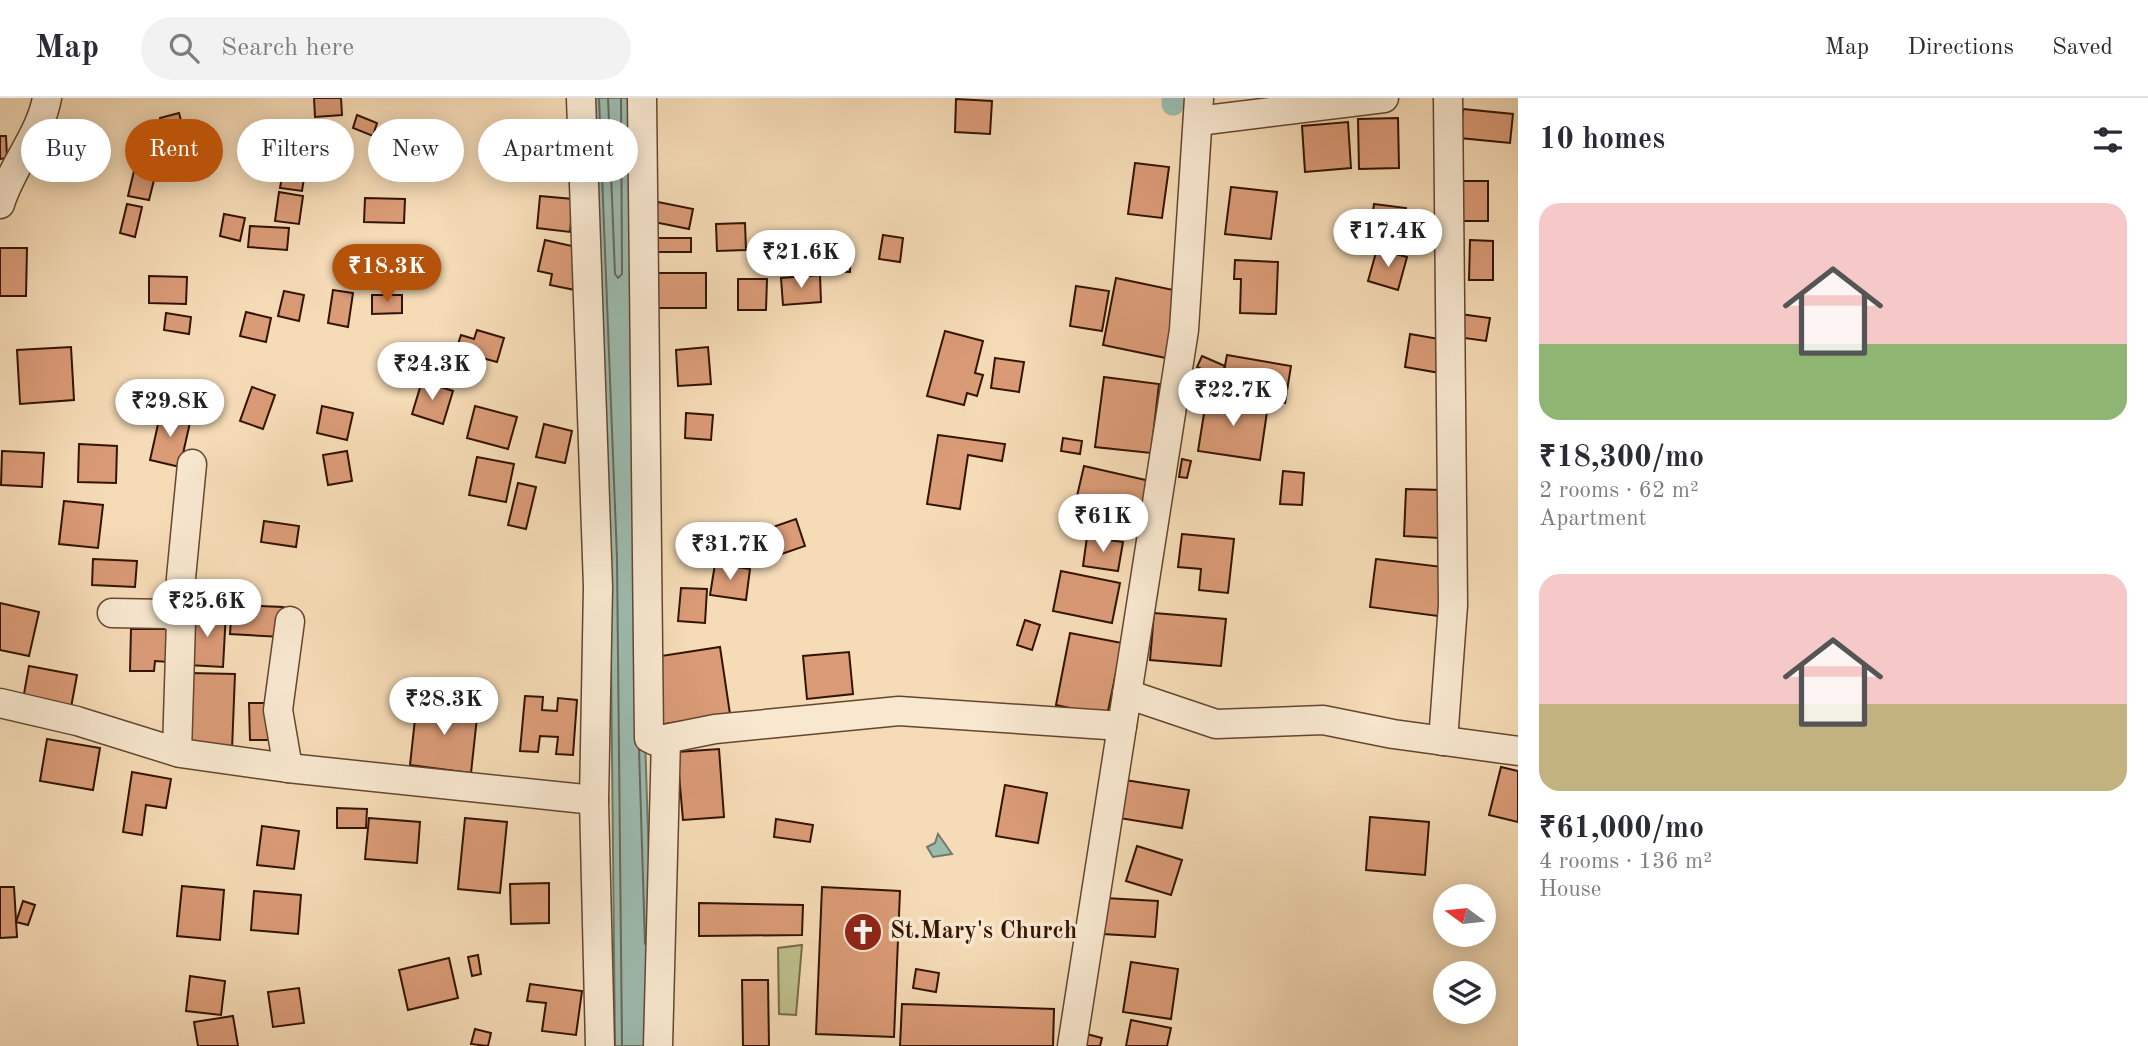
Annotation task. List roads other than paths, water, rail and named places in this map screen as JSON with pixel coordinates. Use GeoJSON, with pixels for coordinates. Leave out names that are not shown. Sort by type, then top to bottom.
{"type":"FeatureCollection","features":[{"type":"Feature","properties":{"kind":"street"},"geometry":{"type":"LineString","coordinates":[[0,204],[8,180],[44,114],[47,98]]}},
{"type":"Feature","properties":{"kind":"street"},"geometry":{"type":"LineString","coordinates":[[581,98],[598,587],[594,800],[600,1046]]}},
{"type":"Feature","properties":{"kind":"street"},"geometry":{"type":"LineString","coordinates":[[642,98],[649,738],[655,741],[715,729],[899,711],[1122,726]]}},
{"type":"Feature","properties":{"kind":"street"},"geometry":{"type":"LineString","coordinates":[[1072,1046],[1184,331],[1199,110],[1384,98]]}},
{"type":"Feature","properties":{"kind":"street"},"geometry":{"type":"LineString","coordinates":[[1443,741],[1453,605],[1448,98]]}},
{"type":"Feature","properties":{"kind":"street"},"geometry":{"type":"LineString","coordinates":[[177,752],[181,578],[192,464]]}},
{"type":"Feature","properties":{"kind":"street"},"geometry":{"type":"LineString","coordinates":[[112,613],[168,614],[181,621]]}},
{"type":"Feature","properties":{"kind":"street"},"geometry":{"type":"LineString","coordinates":[[288,768],[278,710],[290,621]]}},
{"type":"Feature","properties":{"kind":"street"},"geometry":{"type":"LineString","coordinates":[[1127,694],[1216,724],[1323,720],[1393,734],[1518,751]]}},
{"type":"Feature","properties":{"kind":"street"},"geometry":{"type":"LineString","coordinates":[[0,703],[77,721],[177,752],[288,768],[594,800]]}},
{"type":"Feature","properties":{"kind":"street"},"geometry":{"type":"LineString","coordinates":[[658,1046],[666,739]]}},
{"type":"Feature","properties":{"kind":"water"},"geometry":{"type":"Polygon","coordinates":[[[592,98],[637,98],[637,119],[593,119],[592,98]]]}},
{"type":"Feature","properties":{"kind":"water"},"geometry":{"type":"Polygon","coordinates":[[[595,182],[637,182],[639,548],[652,957],[651,1046],[615,1046],[610,558],[595,182]]]}},
{"type":"Feature","properties":{"kind":"water"},"geometry":{"type":"Polygon","coordinates":[[[938,834],[952,854],[933,857],[927,847],[935,843],[938,834]]]}},
{"type":"Feature","properties":{"kind":"waterway"},"geometry":{"type":"LineString","coordinates":[[1173,98],[1173,104]]}},
{"type":"Feature","properties":{"kind":"place","name":"St.Mary's Church"},"geometry":{"type":"Point","coordinates":[863,932]}}]}
